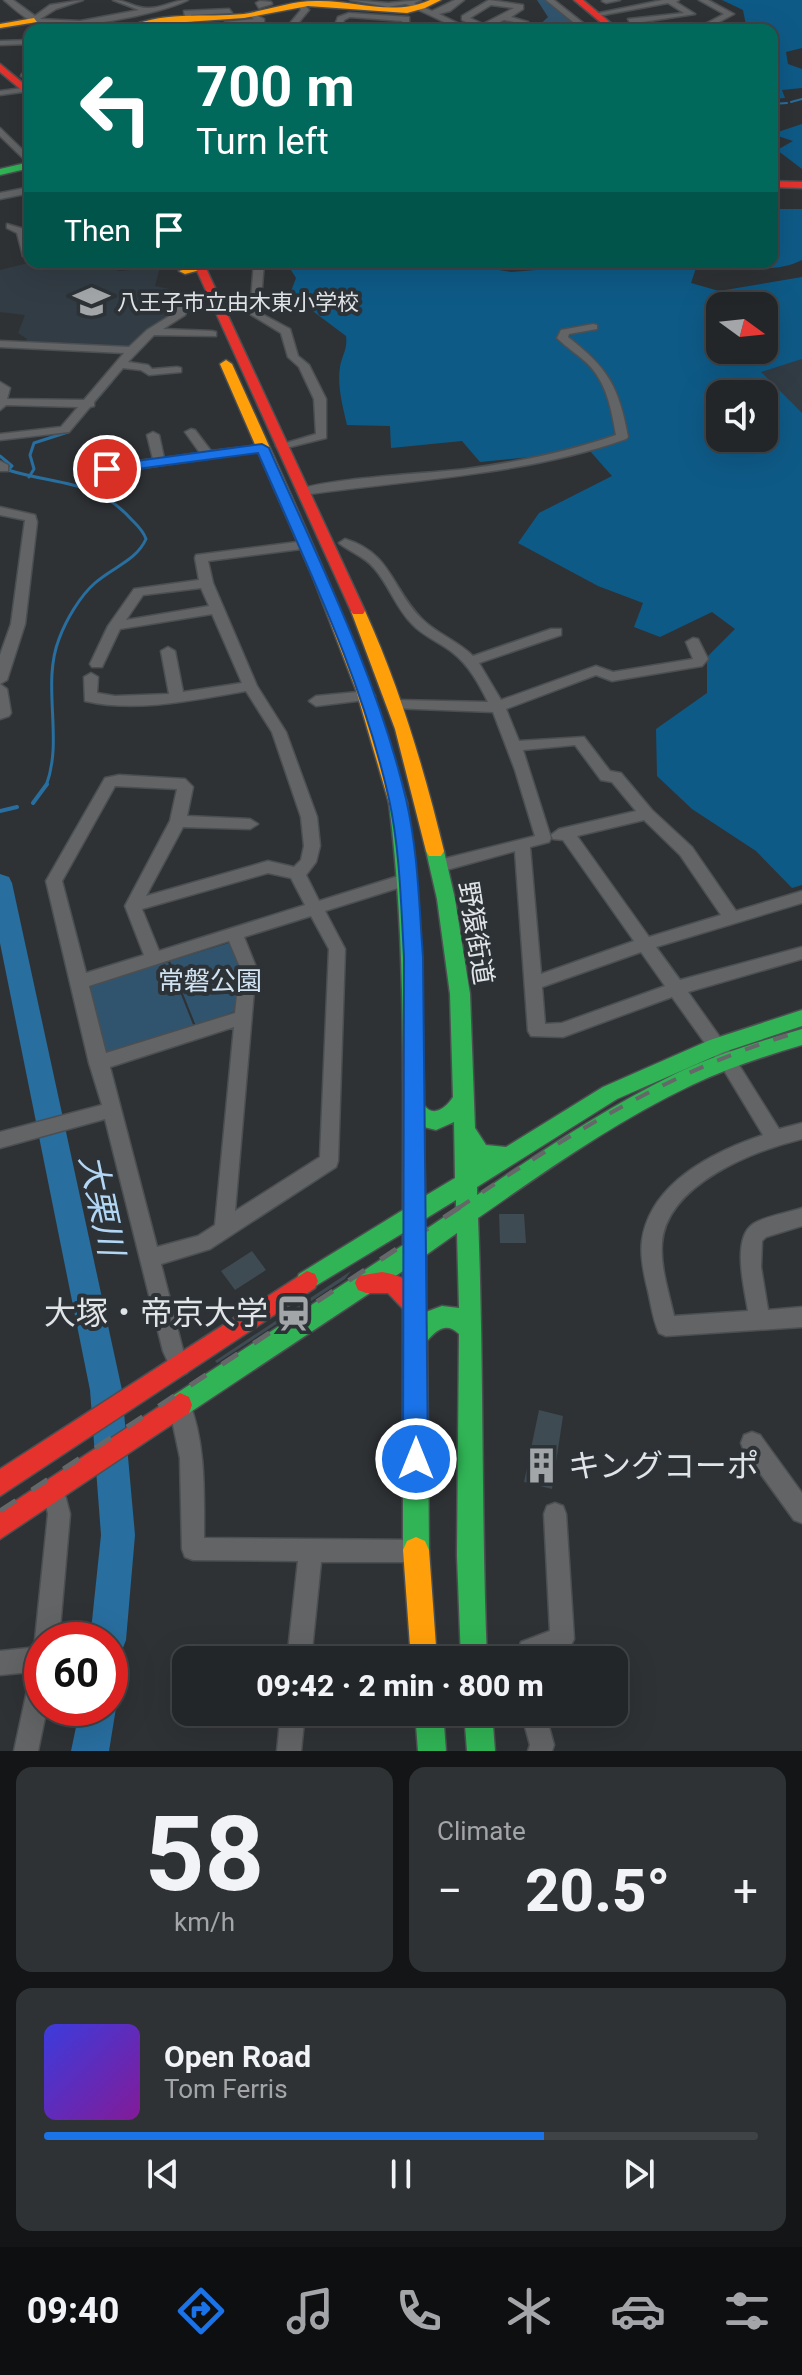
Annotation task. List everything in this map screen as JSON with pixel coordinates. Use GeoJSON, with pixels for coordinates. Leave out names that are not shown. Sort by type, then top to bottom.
{"type":"FeatureCollection","features":[{"type":"Feature","properties":{"kind":"main road"},"geometry":{"type":"LineString","coordinates":[[578,0],[599,11]]}},
{"type":"Feature","properties":{"kind":"main road"},"geometry":{"type":"LineString","coordinates":[[200,24],[257,18],[302,2],[379,8],[423,5]]}},
{"type":"Feature","properties":{"kind":"main road"},"geometry":{"type":"LineString","coordinates":[[0,26],[34,20]]}},
{"type":"Feature","properties":{"kind":"main road"},"geometry":{"type":"LineString","coordinates":[[0,53],[24,81]]}},
{"type":"Feature","properties":{"kind":"main road"},"geometry":{"type":"LineString","coordinates":[[0,67],[24,82]]}},
{"type":"Feature","properties":{"kind":"main road"},"geometry":{"type":"LineString","coordinates":[[0,172],[24,166]]}},
{"type":"Feature","properties":{"kind":"main road"},"geometry":{"type":"LineString","coordinates":[[778,184],[802,185]]}},
{"type":"Feature","properties":{"kind":"main road"},"geometry":{"type":"LineString","coordinates":[[202,268],[196,295],[212,334],[264,437],[282,446]]}},
{"type":"Feature","properties":{"kind":"main road"},"geometry":{"type":"LineString","coordinates":[[204,268],[305,545],[370,702],[398,803],[408,879],[413,957],[416,1551],[423,1646]]}},
{"type":"Feature","properties":{"kind":"main road","name":"野猿街道"},"geometry":{"type":"LineString","coordinates":[[282,446],[303,491],[336,544],[397,705],[415,762],[439,866],[460,994],[471,1330],[470,1556],[473,1646]]}},
{"type":"Feature","properties":{"kind":"main road"},"geometry":{"type":"LineString","coordinates":[[305,545],[336,544]]}},
{"type":"Feature","properties":{"kind":"main road"},"geometry":{"type":"LineString","coordinates":[[370,702],[397,705]]}},
{"type":"Feature","properties":{"kind":"main road"},"geometry":{"type":"LineString","coordinates":[[0,1526],[624,1109],[723,1054],[802,1018]]}},
{"type":"Feature","properties":{"kind":"main road"},"geometry":{"type":"LineString","coordinates":[[0,1484],[415,1212],[610,1093],[723,1054],[802,1037]]}},
{"type":"Feature","properties":{"kind":"main road"},"geometry":{"type":"LineString","coordinates":[[414,1107],[421,1117],[436,1121],[455,1112],[462,1101]]}},
{"type":"Feature","properties":{"kind":"main road"},"geometry":{"type":"LineString","coordinates":[[464,1129],[479,1152],[497,1157],[510,1155]]}},
{"type":"Feature","properties":{"kind":"main road"},"geometry":{"type":"LineString","coordinates":[[366,1283],[387,1281],[400,1285],[415,1305]]}},
{"type":"Feature","properties":{"kind":"main road"},"geometry":{"type":"LineString","coordinates":[[415,1337],[431,1317],[444,1314],[456,1315],[466,1321],[471,1330]]}},
{"type":"Feature","properties":{"kind":"main road"},"geometry":{"type":"LineString","coordinates":[[430,1726],[432,1751]]}},
{"type":"Feature","properties":{"kind":"main road"},"geometry":{"type":"LineString","coordinates":[[479,1726],[481,1751]]}},
{"type":"Feature","properties":{"kind":"street"},"geometry":{"type":"LineString","coordinates":[[8,0],[34,20],[77,24],[160,24],[184,0]]}},
{"type":"Feature","properties":{"kind":"street"},"geometry":{"type":"LineString","coordinates":[[34,20],[53,7],[79,0]]}},
{"type":"Feature","properties":{"kind":"street"},"geometry":{"type":"LineString","coordinates":[[117,0],[160,24]]}},
{"type":"Feature","properties":{"kind":"street"},"geometry":{"type":"LineString","coordinates":[[354,0],[406,19],[406,24]]}},
{"type":"Feature","properties":{"kind":"street"},"geometry":{"type":"LineString","coordinates":[[423,5],[447,9],[460,0]]}},
{"type":"Feature","properties":{"kind":"street"},"geometry":{"type":"LineString","coordinates":[[553,0],[599,11],[620,11],[673,1],[691,14],[631,21],[633,24]]}},
{"type":"Feature","properties":{"kind":"street"},"geometry":{"type":"LineString","coordinates":[[599,11],[616,0]]}},
{"type":"Feature","properties":{"kind":"street"},"geometry":{"type":"LineString","coordinates":[[703,0],[730,14],[710,24]]}},
{"type":"Feature","properties":{"kind":"street"},"geometry":{"type":"LineString","coordinates":[[478,24],[465,18],[493,1],[520,7],[494,24]]}},
{"type":"Feature","properties":{"kind":"street"},"geometry":{"type":"LineString","coordinates":[[268,3],[302,2],[305,10],[296,24]]}},
{"type":"Feature","properties":{"kind":"street"},"geometry":{"type":"LineString","coordinates":[[423,5],[457,24]]}},
{"type":"Feature","properties":{"kind":"street"},"geometry":{"type":"LineString","coordinates":[[338,24],[346,15],[379,8]]}},
{"type":"Feature","properties":{"kind":"street"},"geometry":{"type":"LineString","coordinates":[[190,24],[187,13],[229,11]]}},
{"type":"Feature","properties":{"kind":"street"},"geometry":{"type":"LineString","coordinates":[[599,11],[620,11]]}},
{"type":"Feature","properties":{"kind":"street"},"geometry":{"type":"LineString","coordinates":[[228,24],[257,18],[261,24]]}},
{"type":"Feature","properties":{"kind":"street"},"geometry":{"type":"LineString","coordinates":[[504,18],[515,20]]}},
{"type":"Feature","properties":{"kind":"street"},"geometry":{"type":"LineString","coordinates":[[660,18],[664,24]]}},
{"type":"Feature","properties":{"kind":"street"},"geometry":{"type":"LineString","coordinates":[[112,24],[126,21],[160,24]]}},
{"type":"Feature","properties":{"kind":"street"},"geometry":{"type":"LineString","coordinates":[[0,43],[24,42]]}},
{"type":"Feature","properties":{"kind":"street"},"geometry":{"type":"LineString","coordinates":[[0,91],[24,85]]}},
{"type":"Feature","properties":{"kind":"street"},"geometry":{"type":"LineString","coordinates":[[0,131],[24,157]]}},
{"type":"Feature","properties":{"kind":"street"},"geometry":{"type":"LineString","coordinates":[[0,145],[11,143]]}},
{"type":"Feature","properties":{"kind":"street"},"geometry":{"type":"LineString","coordinates":[[0,196],[24,191]]}},
{"type":"Feature","properties":{"kind":"street"},"geometry":{"type":"LineString","coordinates":[[5,227],[21,231],[24,235]]}},
{"type":"Feature","properties":{"kind":"street"},"geometry":{"type":"LineString","coordinates":[[259,268],[255,314],[286,331],[293,357],[304,365],[320,399],[322,436],[282,446]]}},
{"type":"Feature","properties":{"kind":"street"},"geometry":{"type":"LineString","coordinates":[[0,437],[63,431],[90,404],[132,350],[151,332],[181,313],[185,298],[196,295]]}},
{"type":"Feature","properties":{"kind":"street"},"geometry":{"type":"LineString","coordinates":[[303,491],[442,476],[532,461],[600,446],[622,437],[619,411],[605,374],[562,338],[565,332],[593,327]]}},
{"type":"Feature","properties":{"kind":"street"},"geometry":{"type":"LineString","coordinates":[[151,332],[212,334]]}},
{"type":"Feature","properties":{"kind":"street"},"geometry":{"type":"LineString","coordinates":[[0,344],[132,350]]}},
{"type":"Feature","properties":{"kind":"street"},"geometry":{"type":"LineString","coordinates":[[121,364],[144,367],[149,372],[177,370]]}},
{"type":"Feature","properties":{"kind":"street"},"geometry":{"type":"LineString","coordinates":[[0,385],[4,388],[1,404],[90,404]]}},
{"type":"Feature","properties":{"kind":"street"},"geometry":{"type":"LineString","coordinates":[[191,432],[208,455]]}},
{"type":"Feature","properties":{"kind":"street"},"geometry":{"type":"LineString","coordinates":[[153,435],[159,462]]}},
{"type":"Feature","properties":{"kind":"street"},"geometry":{"type":"LineString","coordinates":[[107,469],[208,455],[264,437]]}},
{"type":"Feature","properties":{"kind":"street"},"geometry":{"type":"LineString","coordinates":[[0,511],[24,515],[31,518],[31,522],[18,624],[0,680]]}},
{"type":"Feature","properties":{"kind":"street"},"geometry":{"type":"LineString","coordinates":[[336,544],[374,558],[385,569],[414,618],[471,661],[515,746],[543,838]]}},
{"type":"Feature","properties":{"kind":"street"},"geometry":{"type":"LineString","coordinates":[[297,874],[308,862],[312,846],[309,817],[279,732],[250,686],[206,583],[201,558],[305,545]]}},
{"type":"Feature","properties":{"kind":"street"},"geometry":{"type":"LineString","coordinates":[[206,583],[139,592],[115,626],[94,671],[90,698],[109,698],[110,701],[177,698],[250,686]]}},
{"type":"Feature","properties":{"kind":"street"},"geometry":{"type":"LineString","coordinates":[[115,626],[217,609]]}},
{"type":"Feature","properties":{"kind":"street"},"geometry":{"type":"LineString","coordinates":[[471,661],[556,632]]}},
{"type":"Feature","properties":{"kind":"street"},"geometry":{"type":"LineString","coordinates":[[397,705],[497,707],[596,670],[612,677],[697,663],[701,659],[693,642]]}},
{"type":"Feature","properties":{"kind":"street"},"geometry":{"type":"LineString","coordinates":[[168,651],[177,698]]}},
{"type":"Feature","properties":{"kind":"street"},"geometry":{"type":"LineString","coordinates":[[0,689],[4,713],[0,714]]}},
{"type":"Feature","properties":{"kind":"street"},"geometry":{"type":"LineString","coordinates":[[316,701],[370,702]]}},
{"type":"Feature","properties":{"kind":"street"},"geometry":{"type":"LineString","coordinates":[[515,746],[579,740],[606,776],[616,777],[647,814],[686,851],[732,918]]}},
{"type":"Feature","properties":{"kind":"street"},"geometry":{"type":"LineString","coordinates":[[153,957],[133,906],[178,821],[185,787],[180,783],[119,780],[110,782],[54,881],[98,1063],[173,1351],[180,1366]]}},
{"type":"Feature","properties":{"kind":"street"},"geometry":{"type":"LineString","coordinates":[[439,866],[647,814]]}},
{"type":"Feature","properties":{"kind":"street"},"geometry":{"type":"LineString","coordinates":[[178,821],[250,824]]}},
{"type":"Feature","properties":{"kind":"street"},"geometry":{"type":"LineString","coordinates":[[567,834],[723,1054],[774,1137]]}},
{"type":"Feature","properties":{"kind":"street"},"geometry":{"type":"LineString","coordinates":[[522,844],[537,1031],[563,1030],[677,988],[802,953]]}},
{"type":"Feature","properties":{"kind":"street"},"geometry":{"type":"LineString","coordinates":[[133,906],[268,867],[297,874],[337,949],[329,1161],[203,1243],[150,1258]]}},
{"type":"Feature","properties":{"kind":"street"},"geometry":{"type":"LineString","coordinates":[[79,982],[408,879]]}},
{"type":"Feature","properties":{"kind":"street"},"geometry":{"type":"LineString","coordinates":[[534,983],[645,944],[802,897]]}},
{"type":"Feature","properties":{"kind":"street"},"geometry":{"type":"LineString","coordinates":[[224,1229],[248,967],[234,932]]}},
{"type":"Feature","properties":{"kind":"street"},"geometry":{"type":"LineString","coordinates":[[98,1063],[243,1017]]}},
{"type":"Feature","properties":{"kind":"street"},"geometry":{"type":"LineString","coordinates":[[4,1139],[111,1110]]}},
{"type":"Feature","properties":{"kind":"street"},"geometry":{"type":"LineString","coordinates":[[802,1131],[774,1137],[699,1174],[665,1204],[656,1218],[652,1239],[652,1258],[666,1326],[802,1317]]}},
{"type":"Feature","properties":{"kind":"street"},"geometry":{"type":"LineString","coordinates":[[760,1320],[751,1267],[752,1238],[760,1230],[802,1217]]}},
{"type":"Feature","properties":{"kind":"street"},"geometry":{"type":"LineString","coordinates":[[173,1412],[190,1463],[193,1549],[416,1551]]}},
{"type":"Feature","properties":{"kind":"street"},"geometry":{"type":"LineString","coordinates":[[752,1443],[802,1512]]}},
{"type":"Feature","properties":{"kind":"street"},"geometry":{"type":"LineString","coordinates":[[49,1622],[59,1514],[57,1488]]}},
{"type":"Feature","properties":{"kind":"street"},"geometry":{"type":"LineString","coordinates":[[541,1646],[562,1639],[555,1514]]}},
{"type":"Feature","properties":{"kind":"street"},"geometry":{"type":"LineString","coordinates":[[301,1646],[311,1549]]}},
{"type":"Feature","properties":{"kind":"street"},"geometry":{"type":"LineString","coordinates":[[0,1663],[24,1661]]}},
{"type":"Feature","properties":{"kind":"street"},"geometry":{"type":"LineString","coordinates":[[26,1751],[31,1726]]}},
{"type":"Feature","properties":{"kind":"street"},"geometry":{"type":"LineString","coordinates":[[289,1751],[292,1726]]}},
{"type":"Feature","properties":{"kind":"street"},"geometry":{"type":"LineString","coordinates":[[537,1726],[542,1745],[540,1751]]}},
{"type":"Feature","properties":{"kind":"shaded area"},"geometry":{"type":"Polygon","coordinates":[[[722,0],[802,0],[802,48],[786,52],[788,64],[802,69],[802,88],[782,90],[785,98],[778,99],[778,24],[746,24],[743,10],[722,0]]]}},
{"type":"Feature","properties":{"kind":"shaded area"},"geometry":{"type":"Polygon","coordinates":[[[802,124],[802,169],[778,151],[793,141],[778,136],[778,132],[802,124]]]}},
{"type":"Feature","properties":{"kind":"shaded area"},"geometry":{"type":"Polygon","coordinates":[[[778,209],[802,209],[802,260],[778,267],[778,209]]]}},
{"type":"Feature","properties":{"kind":"shaded area","name":"八王子市立由木東小学校"},"geometry":{"type":"Polygon","coordinates":[[[24,264],[24,268],[109,268],[120,271],[160,268],[155,286],[184,292],[181,309],[129,348],[58,346],[26,341],[18,333],[25,315],[0,312],[0,270],[24,264]]]}},
{"type":"Feature","properties":{"kind":"shaded area"},"geometry":{"type":"Polygon","coordinates":[[[295,268],[486,268],[511,272],[535,268],[696,268],[691,283],[719,291],[802,277],[802,359],[761,372],[769,380],[706,380],[706,452],[778,452],[778,389],[802,413],[802,885],[792,888],[756,851],[692,809],[657,776],[656,729],[707,693],[707,657],[735,629],[712,612],[660,637],[634,627],[643,603],[598,586],[518,543],[539,513],[612,476],[590,451],[480,462],[462,441],[391,448],[390,426],[347,425],[339,382],[346,336],[290,294],[296,278],[291,270],[295,268]]]}},
{"type":"Feature","properties":{"kind":"shaded area"},"geometry":{"type":"Polygon","coordinates":[[[802,350],[802,437],[778,410],[778,380],[706,378],[754,364],[778,364],[778,357],[802,350]]]}},
{"type":"Feature","properties":{"kind":"green space"},"geometry":{"type":"Polygon","coordinates":[[[537,0],[547,0],[577,24],[540,24],[548,17],[537,0]]]}},
{"type":"Feature","properties":{"kind":"green space","name":"常磐公園"},"geometry":{"type":"Polygon","coordinates":[[[229,943],[243,966],[238,1010],[196,1026],[170,961],[229,943]]]}},
{"type":"Feature","properties":{"kind":"green space"},"geometry":{"type":"Polygon","coordinates":[[[168,962],[194,1027],[109,1054],[105,1052],[88,989],[92,984],[168,962]]]}},
{"type":"Feature","properties":{"kind":"building"},"geometry":{"type":"Polygon","coordinates":[[[499,1214],[524,1214],[526,1243],[500,1243],[499,1214]]]}},
{"type":"Feature","properties":{"kind":"building"},"geometry":{"type":"Polygon","coordinates":[[[252,1251],[266,1270],[235,1290],[221,1271],[252,1251]]]}},
{"type":"Feature","properties":{"kind":"building"},"geometry":{"type":"Polygon","coordinates":[[[351,1271],[345,1279],[217,1363],[215,1361],[351,1271]]]}},
{"type":"Feature","properties":{"kind":"building"},"geometry":{"type":"Polygon","coordinates":[[[539,1410],[563,1416],[552,1489],[524,1482],[539,1410]]]}},
{"type":"Feature","properties":{"kind":"waterway"},"geometry":{"type":"LineString","coordinates":[[791,102],[802,99]]}},
{"type":"Feature","properties":{"kind":"waterway"},"geometry":{"type":"LineString","coordinates":[[778,104],[787,103]]}},
{"type":"Feature","properties":{"kind":"waterway"},"geometry":{"type":"LineString","coordinates":[[181,317],[188,306]]}},
{"type":"Feature","properties":{"kind":"waterway"},"geometry":{"type":"LineString","coordinates":[[30,476],[34,469],[30,455],[34,443],[68,432],[111,382]]}},
{"type":"Feature","properties":{"kind":"waterway"},"geometry":{"type":"LineString","coordinates":[[0,456],[12,466],[8,470],[30,476]]}},
{"type":"Feature","properties":{"kind":"waterway"},"geometry":{"type":"LineString","coordinates":[[30,476],[74,485],[103,497],[135,523],[146,539],[130,558],[89,588],[62,632],[52,675],[53,750],[46,785]]}},
{"type":"Feature","properties":{"kind":"waterway"},"geometry":{"type":"LineString","coordinates":[[33,803],[46,785]]}},
{"type":"Feature","properties":{"kind":"waterway"},"geometry":{"type":"LineString","coordinates":[[0,811],[17,807]]}},
{"type":"Feature","properties":{"kind":"waterway","name":"大栗川"},"geometry":{"type":"LineString","coordinates":[[0,883],[106,1390],[118,1535],[110,1622]]}},
{"type":"Feature","properties":{"kind":"waterway","name":"大栗川"},"geometry":{"type":"LineString","coordinates":[[90,1751],[95,1726]]}},
{"type":"Feature","properties":{"kind":"railway"},"geometry":{"type":"LineString","coordinates":[[457,1209],[581,1130],[665,1084],[755,1046],[802,1031]]}},
{"type":"Feature","properties":{"kind":"railway"},"geometry":{"type":"LineString","coordinates":[[0,1511],[460,1207]]}},
{"type":"Feature","properties":{"kind":"traffic: fast"},"geometry":{"type":"LineString","coordinates":[[0,172],[24,166]]}},
{"type":"Feature","properties":{"kind":"traffic: fast"},"geometry":{"type":"LineString","coordinates":[[398,803],[408,879],[413,957],[416,1550]]}},
{"type":"Feature","properties":{"kind":"traffic: fast"},"geometry":{"type":"LineString","coordinates":[[435,851],[446,899],[460,994],[471,1330],[470,1556],[473,1646]]}},
{"type":"Feature","properties":{"kind":"traffic: fast"},"geometry":{"type":"LineString","coordinates":[[307,1281],[610,1093],[717,1046],[802,1018]]}},
{"type":"Feature","properties":{"kind":"traffic: fast"},"geometry":{"type":"LineString","coordinates":[[180,1405],[357,1290],[574,1140],[684,1079],[742,1055],[802,1037]]}},
{"type":"Feature","properties":{"kind":"traffic: fast"},"geometry":{"type":"LineString","coordinates":[[414,1107],[421,1117],[436,1121],[455,1112],[462,1101]]}},
{"type":"Feature","properties":{"kind":"traffic: fast"},"geometry":{"type":"LineString","coordinates":[[464,1129],[479,1152],[497,1157],[510,1155]]}},
{"type":"Feature","properties":{"kind":"traffic: fast"},"geometry":{"type":"LineString","coordinates":[[415,1337],[428,1323],[449,1316],[471,1330]]}},
{"type":"Feature","properties":{"kind":"traffic: fast"},"geometry":{"type":"LineString","coordinates":[[430,1726],[432,1751]]}},
{"type":"Feature","properties":{"kind":"traffic: fast"},"geometry":{"type":"LineString","coordinates":[[479,1726],[481,1751]]}},
{"type":"Feature","properties":{"kind":"traffic: slow"},"geometry":{"type":"LineString","coordinates":[[152,24],[244,16],[308,3],[393,11],[422,7],[437,0]]}},
{"type":"Feature","properties":{"kind":"traffic: slow"},"geometry":{"type":"LineString","coordinates":[[0,26],[34,20]]}},
{"type":"Feature","properties":{"kind":"traffic: slow"},"geometry":{"type":"LineString","coordinates":[[185,271],[198,268]]}},
{"type":"Feature","properties":{"kind":"traffic: slow"},"geometry":{"type":"LineString","coordinates":[[226,364],[343,635],[364,690],[398,803]]}},
{"type":"Feature","properties":{"kind":"traffic: slow"},"geometry":{"type":"LineString","coordinates":[[358,611],[383,669],[403,729],[435,851]]}},
{"type":"Feature","properties":{"kind":"traffic: slow"},"geometry":{"type":"LineString","coordinates":[[416,1550],[423,1646]]}},
{"type":"Feature","properties":{"kind":"traffic: jam"},"geometry":{"type":"LineString","coordinates":[[578,0],[608,24]]}},
{"type":"Feature","properties":{"kind":"traffic: jam"},"geometry":{"type":"LineString","coordinates":[[0,67],[24,89]]}},
{"type":"Feature","properties":{"kind":"traffic: jam"},"geometry":{"type":"LineString","coordinates":[[778,184],[802,185]]}},
{"type":"Feature","properties":{"kind":"traffic: jam"},"geometry":{"type":"LineString","coordinates":[[201,268],[358,611]]}},
{"type":"Feature","properties":{"kind":"traffic: jam"},"geometry":{"type":"LineString","coordinates":[[0,1484],[307,1281]]}},
{"type":"Feature","properties":{"kind":"traffic: jam"},"geometry":{"type":"LineString","coordinates":[[366,1283],[395,1285],[415,1305]]}},
{"type":"Feature","properties":{"kind":"traffic: jam"},"geometry":{"type":"LineString","coordinates":[[0,1526],[180,1405]]}},
{"type":"Feature","properties":{"kind":"place","name":"八王子市立由木東小学校"},"geometry":{"type":"Point","coordinates":[91,302]}},
{"type":"Feature","properties":{"kind":"place","name":"大塚・帝京大学"},"geometry":{"type":"Point","coordinates":[294,1313]}},
{"type":"Feature","properties":{"kind":"place","name":"キングコーポ"},"geometry":{"type":"Point","coordinates":[542,1466]}},
{"type":"Feature","properties":{"kind":"route"},"geometry":{"type":"LineString","coordinates":[[107,469],[262,448],[352,653],[380,731],[398,803],[408,879],[413,957],[416,1459]]}}]}
